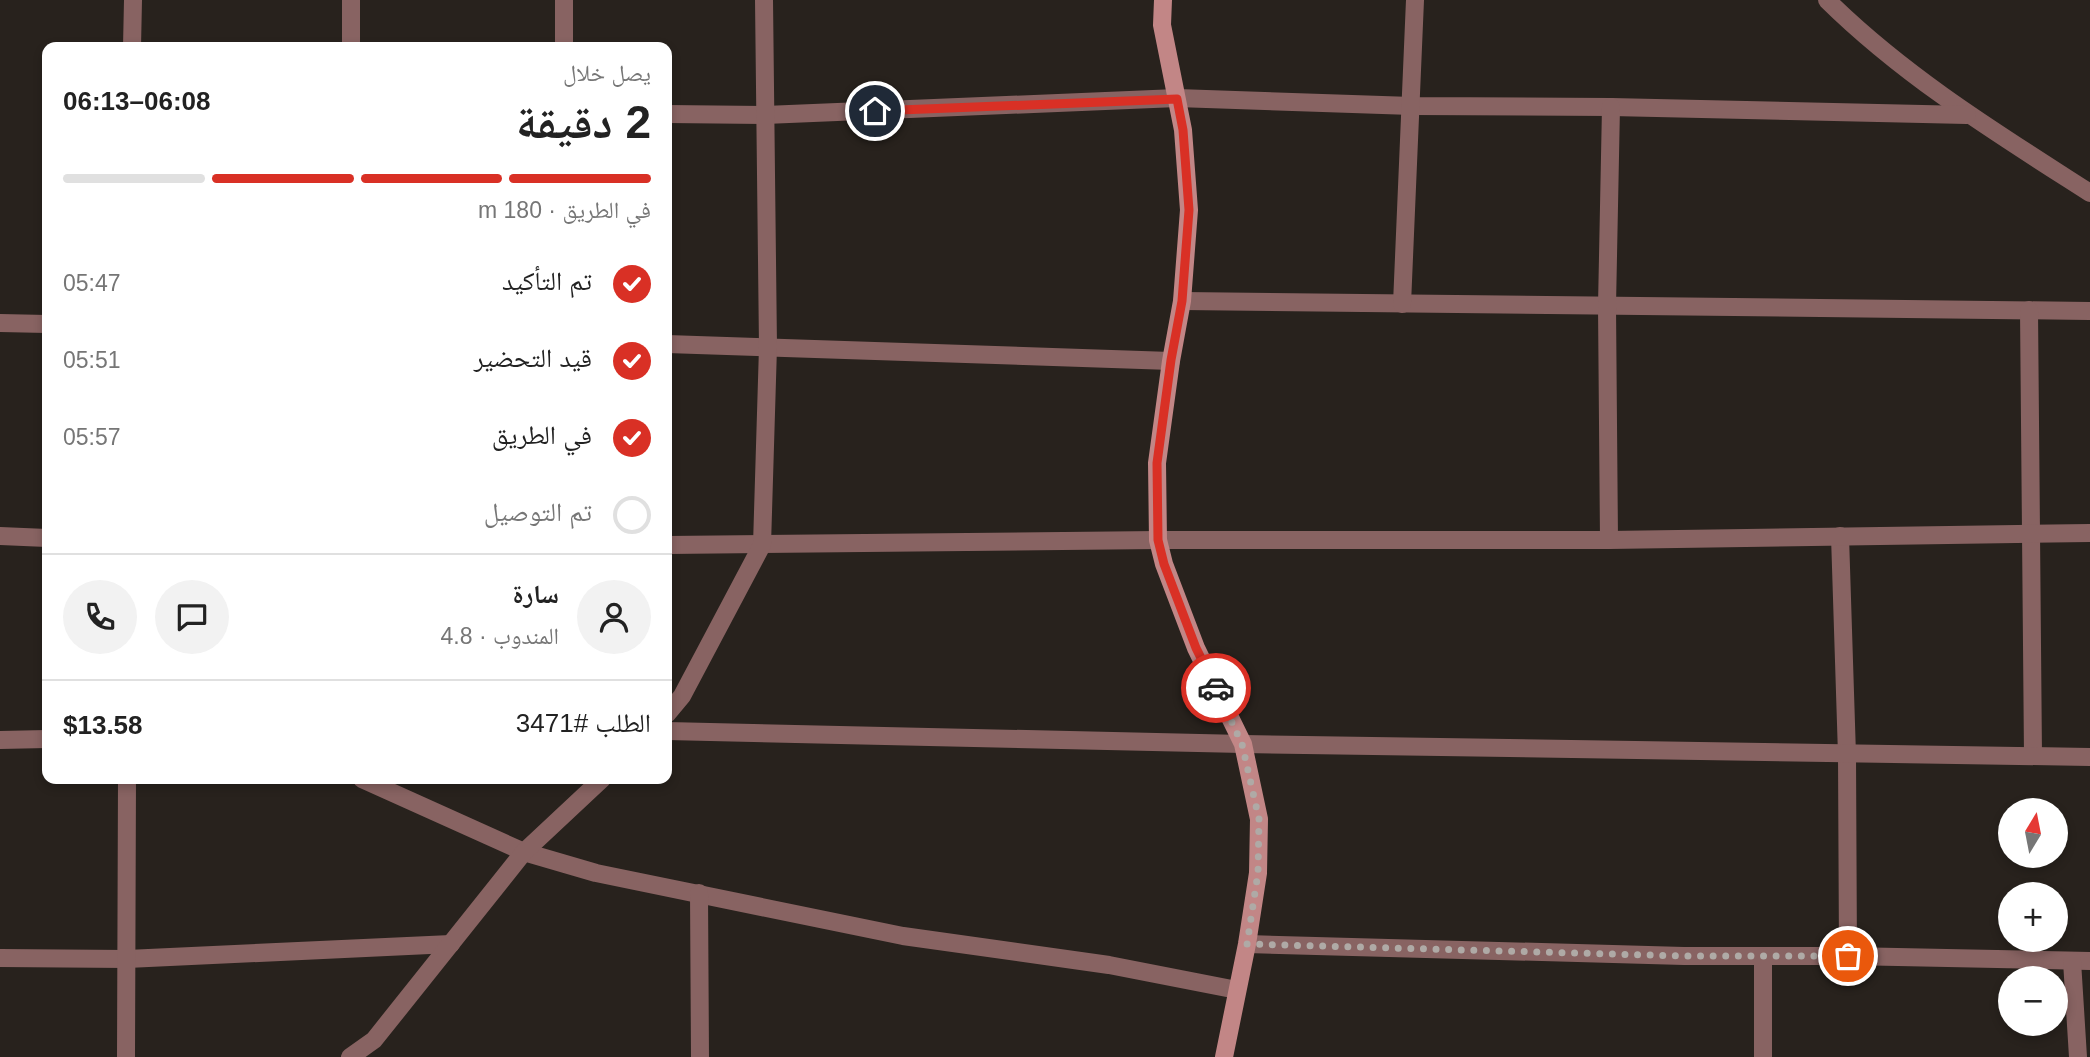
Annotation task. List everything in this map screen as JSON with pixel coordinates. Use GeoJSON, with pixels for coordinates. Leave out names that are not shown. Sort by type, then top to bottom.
{"type":"FeatureCollection","features":[{"type":"Feature","properties":{"kind":"street"},"geometry":{"type":"LineString","coordinates":[[132,42],[133,0]]}},
{"type":"Feature","properties":{"kind":"street"},"geometry":{"type":"LineString","coordinates":[[351,0],[351,42]]}},
{"type":"Feature","properties":{"kind":"street"},"geometry":{"type":"LineString","coordinates":[[564,0],[564,42]]}},
{"type":"Feature","properties":{"kind":"street"},"geometry":{"type":"LineString","coordinates":[[672,708],[682,696],[762,545],[768,347],[764,0]]}},
{"type":"Feature","properties":{"kind":"street"},"geometry":{"type":"LineString","coordinates":[[1163,0],[1162,25],[1183,130],[1189,210],[1182,301],[1157,463],[1158,540],[1164,564],[1196,648],[1242,744],[1259,819],[1258,873],[1224,1057]]}},
{"type":"Feature","properties":{"kind":"street"},"geometry":{"type":"LineString","coordinates":[[1402,304],[1415,0]]}},
{"type":"Feature","properties":{"kind":"street"},"geometry":{"type":"LineString","coordinates":[[1827,0],[1857,29],[1967,115],[2090,193]]}},
{"type":"Feature","properties":{"kind":"street"},"geometry":{"type":"LineString","coordinates":[[672,114],[765,115],[1177,99],[1412,106],[1611,107],[1967,115]]}},
{"type":"Feature","properties":{"kind":"street"},"geometry":{"type":"LineString","coordinates":[[1609,540],[1607,306],[1611,107]]}},
{"type":"Feature","properties":{"kind":"street"},"geometry":{"type":"LineString","coordinates":[[1182,301],[2090,311]]}},
{"type":"Feature","properties":{"kind":"street"},"geometry":{"type":"LineString","coordinates":[[2029,310],[2033,755]]}},
{"type":"Feature","properties":{"kind":"street"},"geometry":{"type":"LineString","coordinates":[[0,323],[42,324]]}},
{"type":"Feature","properties":{"kind":"street"},"geometry":{"type":"LineString","coordinates":[[672,344],[1171,360]]}},
{"type":"Feature","properties":{"kind":"street"},"geometry":{"type":"LineString","coordinates":[[672,545],[1158,540],[1609,540],[2090,533]]}},
{"type":"Feature","properties":{"kind":"street"},"geometry":{"type":"LineString","coordinates":[[0,536],[42,538]]}},
{"type":"Feature","properties":{"kind":"street"},"geometry":{"type":"LineString","coordinates":[[1840,536],[1847,755],[1848,956]]}},
{"type":"Feature","properties":{"kind":"street"},"geometry":{"type":"LineString","coordinates":[[672,731],[1242,744],[2090,757]]}},
{"type":"Feature","properties":{"kind":"street"},"geometry":{"type":"LineString","coordinates":[[0,740],[42,739]]}},
{"type":"Feature","properties":{"kind":"street"},"geometry":{"type":"LineString","coordinates":[[126,1057],[127,784]]}},
{"type":"Feature","properties":{"kind":"street"},"geometry":{"type":"LineString","coordinates":[[373,784],[524,852],[596,873],[903,936],[1109,965],[1237,990]]}},
{"type":"Feature","properties":{"kind":"street"},"geometry":{"type":"LineString","coordinates":[[350,1057],[374,1040],[524,852],[597,784]]}},
{"type":"Feature","properties":{"kind":"street"},"geometry":{"type":"LineString","coordinates":[[699,892],[700,1057]]}},
{"type":"Feature","properties":{"kind":"street"},"geometry":{"type":"LineString","coordinates":[[0,958],[127,958],[451,944]]}},
{"type":"Feature","properties":{"kind":"street"},"geometry":{"type":"LineString","coordinates":[[1247,944],[1763,957],[2081,961],[2078,1057]]}},
{"type":"Feature","properties":{"kind":"street"},"geometry":{"type":"LineString","coordinates":[[1763,957],[1763,1057]]}},
{"type":"Feature","properties":{"kind":"way so far"},"geometry":{"type":"LineString","coordinates":[[1216,688],[1242,744],[1259,819],[1258,873],[1247,944],[1684,956],[1848,956]]}},
{"type":"Feature","properties":{"kind":"route"},"geometry":{"type":"LineString","coordinates":[[875,111],[1177,99],[1183,130],[1189,210],[1182,301],[1157,463],[1158,540],[1164,564],[1196,648],[1216,688]]}}]}
